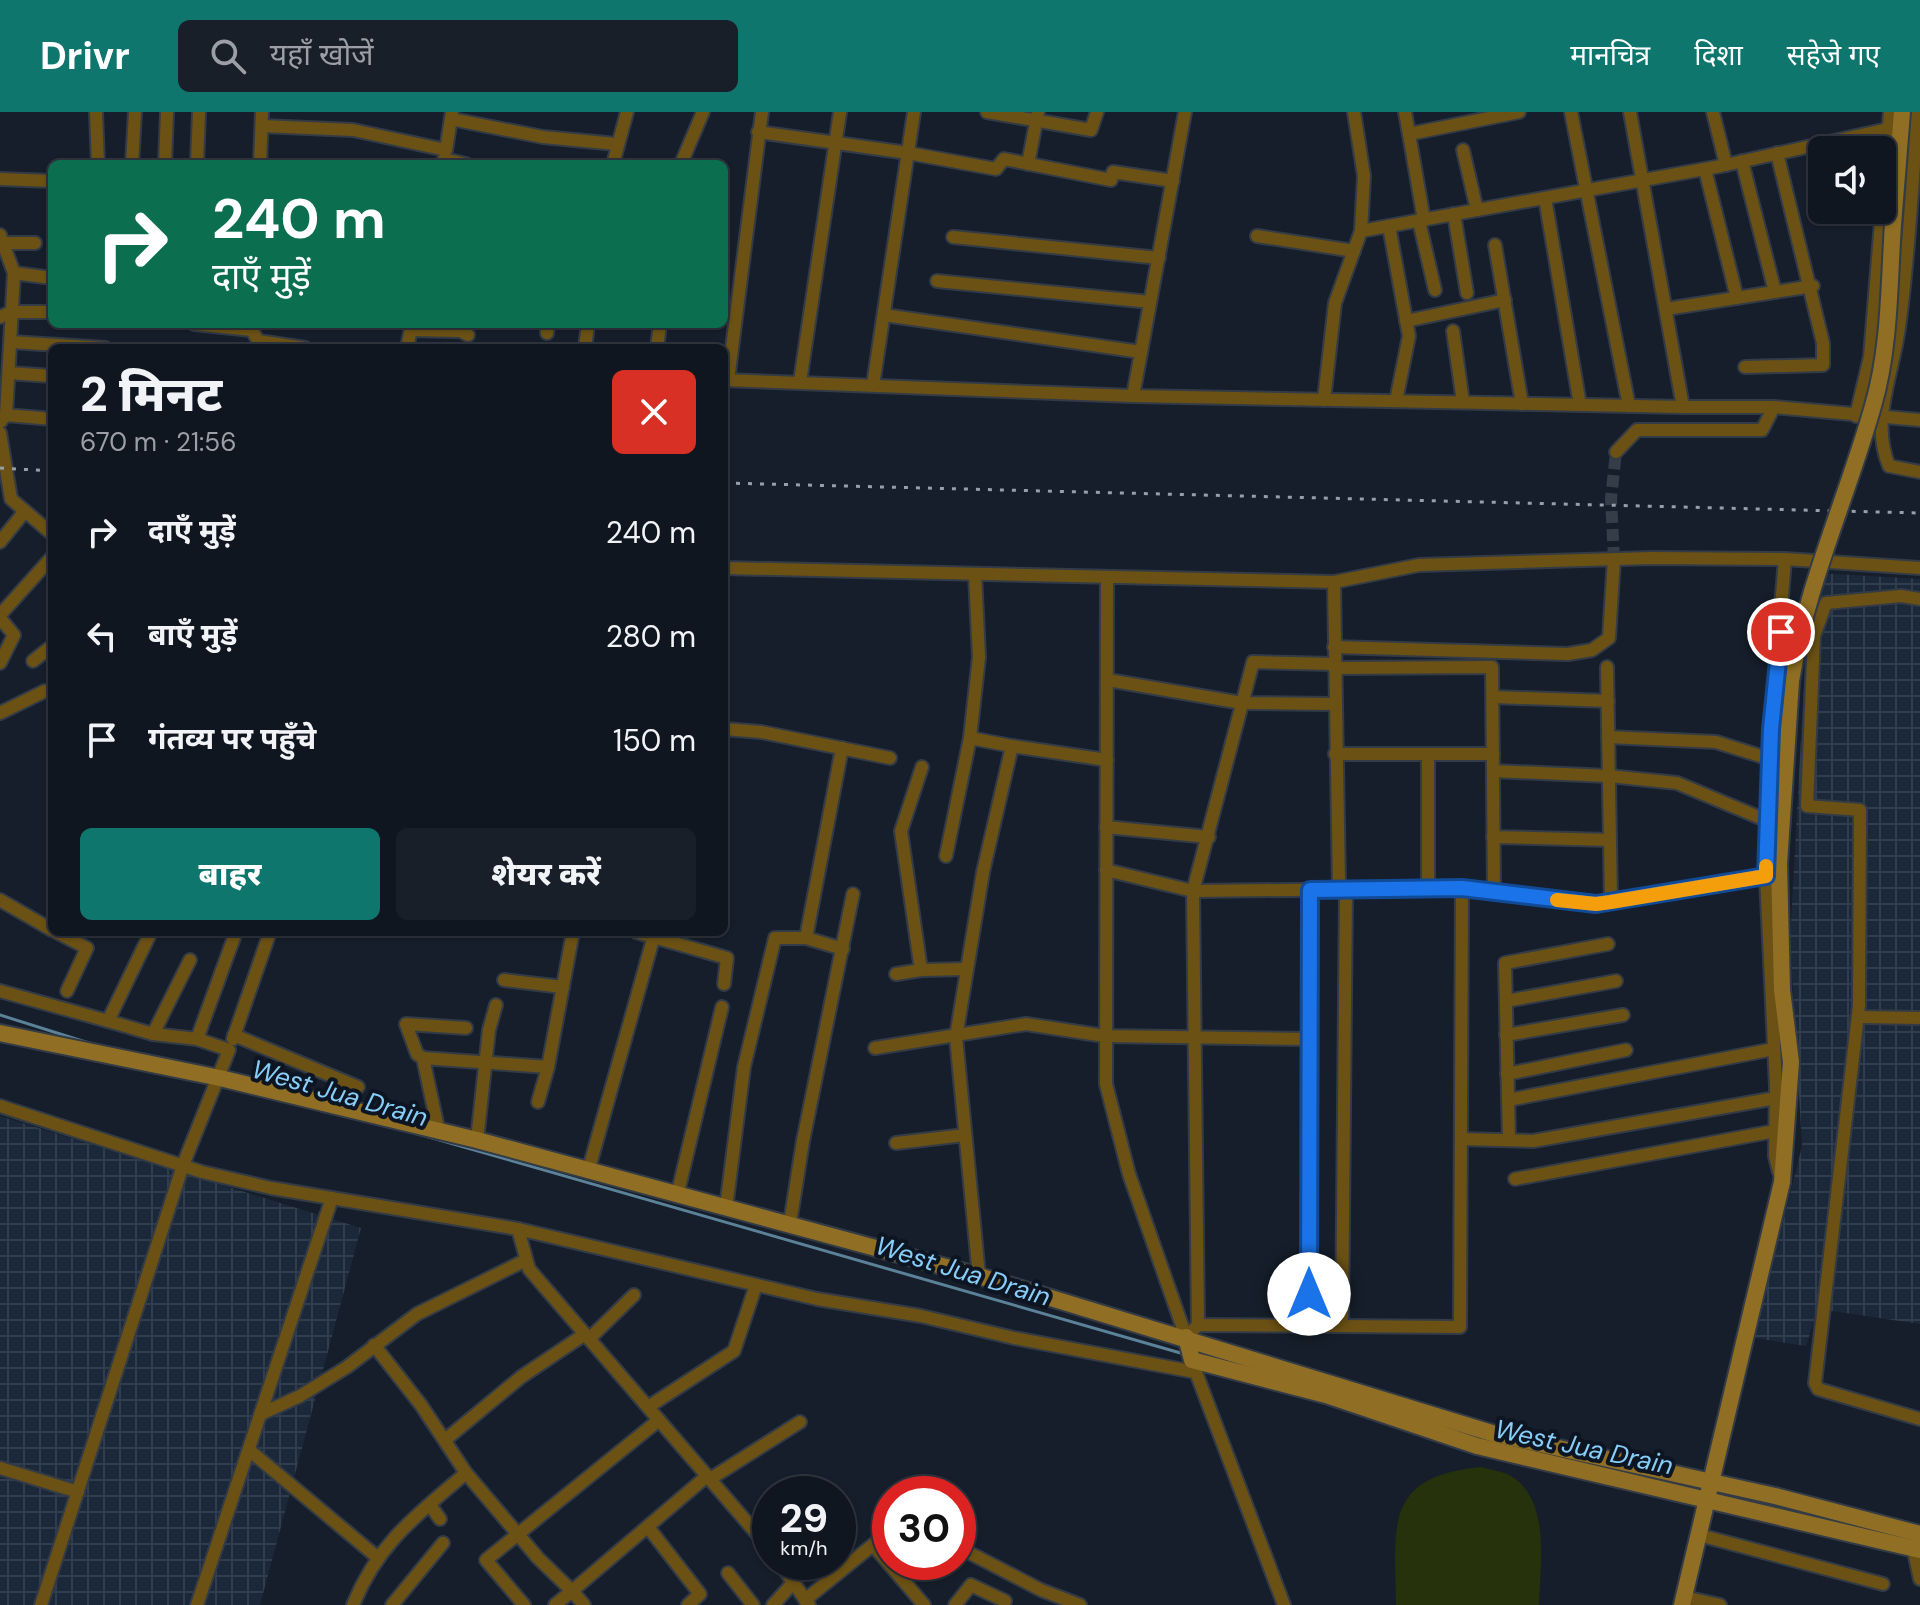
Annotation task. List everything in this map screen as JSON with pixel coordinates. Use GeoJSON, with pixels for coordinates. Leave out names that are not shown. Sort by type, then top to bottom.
{"type":"FeatureCollection","features":[{"type":"Feature","properties":{"kind":"main road"},"geometry":{"type":"LineString","coordinates":[[1683,1601],[1782,1182],[1791,1062],[1782,990],[1779,864],[1791,681],[1804,612],[1874,403],[1887,313],[1907,226],[1902,112]]}},
{"type":"Feature","properties":{"kind":"main road"},"geometry":{"type":"LineString","coordinates":[[0,1033],[220,1078],[477,1140],[677,1196],[790,1223],[979,1276],[1141,1329],[1192,1331],[1481,1430],[1712,1482],[1918,1544]]}},
{"type":"Feature","properties":{"kind":"main road"},"geometry":{"type":"LineString","coordinates":[[1192,1331],[1194,1366],[1326,1395],[1477,1446],[1918,1544]]}},
{"type":"Feature","properties":{"kind":"street"},"geometry":{"type":"LineString","coordinates":[[96,112],[98,160]]}},
{"type":"Feature","properties":{"kind":"street"},"geometry":{"type":"LineString","coordinates":[[132,160],[135,112]]}},
{"type":"Feature","properties":{"kind":"street"},"geometry":{"type":"LineString","coordinates":[[165,160],[167,112]]}},
{"type":"Feature","properties":{"kind":"street"},"geometry":{"type":"LineString","coordinates":[[197,160],[199,112]]}},
{"type":"Feature","properties":{"kind":"street"},"geometry":{"type":"LineString","coordinates":[[260,160],[262,112]]}},
{"type":"Feature","properties":{"kind":"street"},"geometry":{"type":"LineString","coordinates":[[614,160],[627,112]]}},
{"type":"Feature","properties":{"kind":"street"},"geometry":{"type":"LineString","coordinates":[[683,160],[703,112]]}},
{"type":"Feature","properties":{"kind":"street"},"geometry":{"type":"LineString","coordinates":[[728,364],[762,112]]}},
{"type":"Feature","properties":{"kind":"street"},"geometry":{"type":"LineString","coordinates":[[800,382],[840,112]]}},
{"type":"Feature","properties":{"kind":"street"},"geometry":{"type":"LineString","coordinates":[[873,385],[914,112]]}},
{"type":"Feature","properties":{"kind":"street"},"geometry":{"type":"LineString","coordinates":[[987,112],[1037,116],[1091,130],[1097,112]]}},
{"type":"Feature","properties":{"kind":"street"},"geometry":{"type":"LineString","coordinates":[[1133,396],[1185,112]]}},
{"type":"Feature","properties":{"kind":"street"},"geometry":{"type":"LineString","coordinates":[[1324,400],[1335,303],[1361,231],[1364,176],[1354,112]]}},
{"type":"Feature","properties":{"kind":"street"},"geometry":{"type":"LineString","coordinates":[[1405,112],[1435,290]]}},
{"type":"Feature","properties":{"kind":"street"},"geometry":{"type":"LineString","coordinates":[[1409,134],[1519,112]]}},
{"type":"Feature","properties":{"kind":"street"},"geometry":{"type":"LineString","coordinates":[[1571,112],[1584,191],[1605,272],[1629,406]]}},
{"type":"Feature","properties":{"kind":"street"},"geometry":{"type":"LineString","coordinates":[[1630,112],[1683,407]]}},
{"type":"Feature","properties":{"kind":"street"},"geometry":{"type":"LineString","coordinates":[[1713,112],[1726,165]]}},
{"type":"Feature","properties":{"kind":"street"},"geometry":{"type":"LineString","coordinates":[[1856,416],[1870,357],[1890,112]]}},
{"type":"Feature","properties":{"kind":"street"},"geometry":{"type":"LineString","coordinates":[[1918,112],[1918,144],[1907,226],[1899,328],[1880,418],[1883,452],[1889,466],[1920,472]]}},
{"type":"Feature","properties":{"kind":"street"},"geometry":{"type":"LineString","coordinates":[[262,126],[353,130],[445,158],[451,116],[543,137],[616,144]]}},
{"type":"Feature","properties":{"kind":"street"},"geometry":{"type":"LineString","coordinates":[[1028,164],[1037,116]]}},
{"type":"Feature","properties":{"kind":"street"},"geometry":{"type":"LineString","coordinates":[[1361,231],[1726,165],[1888,129]]}},
{"type":"Feature","properties":{"kind":"street"},"geometry":{"type":"LineString","coordinates":[[758,132],[996,169],[1004,159],[1111,180],[1113,172],[1173,181]]}},
{"type":"Feature","properties":{"kind":"street"},"geometry":{"type":"LineString","coordinates":[[1463,150],[1477,210]]}},
{"type":"Feature","properties":{"kind":"street"},"geometry":{"type":"LineString","coordinates":[[1745,367],[1823,365],[1823,343],[1811,286],[1777,153]]}},
{"type":"Feature","properties":{"kind":"street"},"geometry":{"type":"LineString","coordinates":[[1742,161],[1775,292]]}},
{"type":"Feature","properties":{"kind":"street"},"geometry":{"type":"LineString","coordinates":[[1705,169],[1737,298]]}},
{"type":"Feature","properties":{"kind":"street"},"geometry":{"type":"LineString","coordinates":[[0,179],[48,181]]}},
{"type":"Feature","properties":{"kind":"street"},"geometry":{"type":"LineString","coordinates":[[1545,198],[1580,405]]}},
{"type":"Feature","properties":{"kind":"street"},"geometry":{"type":"LineString","coordinates":[[1454,214],[1467,293]]}},
{"type":"Feature","properties":{"kind":"street"},"geometry":{"type":"LineString","coordinates":[[1389,226],[1409,336],[1396,401]]}},
{"type":"Feature","properties":{"kind":"street"},"geometry":{"type":"LineString","coordinates":[[1257,236],[1354,251]]}},
{"type":"Feature","properties":{"kind":"street"},"geometry":{"type":"LineString","coordinates":[[953,237],[1159,258]]}},
{"type":"Feature","properties":{"kind":"street"},"geometry":{"type":"LineString","coordinates":[[35,243],[2,239],[14,273],[6,314],[11,342],[3,419],[48,419]]}},
{"type":"Feature","properties":{"kind":"street"},"geometry":{"type":"LineString","coordinates":[[1495,245],[1522,404]]}},
{"type":"Feature","properties":{"kind":"street"},"geometry":{"type":"LineString","coordinates":[[14,273],[48,277]]}},
{"type":"Feature","properties":{"kind":"street"},"geometry":{"type":"LineString","coordinates":[[937,281],[1150,302]]}},
{"type":"Feature","properties":{"kind":"street"},"geometry":{"type":"LineString","coordinates":[[1666,309],[1811,286]]}},
{"type":"Feature","properties":{"kind":"street"},"geometry":{"type":"LineString","coordinates":[[1406,321],[1505,300]]}},
{"type":"Feature","properties":{"kind":"street"},"geometry":{"type":"LineString","coordinates":[[6,314],[48,312]]}},
{"type":"Feature","properties":{"kind":"street"},"geometry":{"type":"LineString","coordinates":[[884,315],[1141,352]]}},
{"type":"Feature","properties":{"kind":"street"},"geometry":{"type":"LineString","coordinates":[[214,328],[288,344]]}},
{"type":"Feature","properties":{"kind":"street"},"geometry":{"type":"LineString","coordinates":[[424,328],[461,331],[468,335]]}},
{"type":"Feature","properties":{"kind":"street"},"geometry":{"type":"LineString","coordinates":[[1453,331],[1463,402]]}},
{"type":"Feature","properties":{"kind":"street"},"geometry":{"type":"LineString","coordinates":[[11,342],[48,344]]}},
{"type":"Feature","properties":{"kind":"street"},"geometry":{"type":"LineString","coordinates":[[9,373],[48,376]]}},
{"type":"Feature","properties":{"kind":"street"},"geometry":{"type":"LineString","coordinates":[[728,380],[1133,396],[1774,407],[1920,420]]}},
{"type":"Feature","properties":{"kind":"street"},"geometry":{"type":"LineString","coordinates":[[1616,452],[1637,430],[1762,430],[1774,407]]}},
{"type":"Feature","properties":{"kind":"street"},"geometry":{"type":"LineString","coordinates":[[0,433],[11,499],[48,531]]}},
{"type":"Feature","properties":{"kind":"street"},"geometry":{"type":"LineString","coordinates":[[0,542],[25,511]]}},
{"type":"Feature","properties":{"kind":"street"},"geometry":{"type":"LineString","coordinates":[[1334,647],[1568,654],[1592,650],[1609,638],[1614,559]]}},
{"type":"Feature","properties":{"kind":"street"},"geometry":{"type":"LineString","coordinates":[[728,568],[1334,582],[1419,565],[1614,559],[1785,559],[1920,568]]}},
{"type":"Feature","properties":{"kind":"street"},"geometry":{"type":"LineString","coordinates":[[1782,1182],[1775,1156],[1776,1098],[1766,876],[1770,759],[1785,559]]}},
{"type":"Feature","properties":{"kind":"street"},"geometry":{"type":"LineString","coordinates":[[0,663],[14,635],[0,617],[48,562]]}},
{"type":"Feature","properties":{"kind":"street"},"geometry":{"type":"LineString","coordinates":[[946,856],[970,738],[979,657],[975,574]]}},
{"type":"Feature","properties":{"kind":"street"},"geometry":{"type":"LineString","coordinates":[[1107,577],[1106,1084],[1129,1174],[1192,1331]]}},
{"type":"Feature","properties":{"kind":"street"},"geometry":{"type":"LineString","coordinates":[[1334,582],[1335,754],[1342,888],[1342,1326]]}},
{"type":"Feature","properties":{"kind":"street"},"geometry":{"type":"LineString","coordinates":[[1920,599],[1901,596],[1826,603],[1814,636],[1807,806],[1860,810],[1858,1017],[1815,1383],[1818,1389],[1920,1419]]}},
{"type":"Feature","properties":{"kind":"street"},"geometry":{"type":"LineString","coordinates":[[33,661],[48,649]]}},
{"type":"Feature","properties":{"kind":"street"},"geometry":{"type":"LineString","coordinates":[[1192,1331],[1193,891],[1253,662],[1492,667],[1494,892]]}},
{"type":"Feature","properties":{"kind":"street"},"geometry":{"type":"LineString","coordinates":[[1607,667],[1611,902]]}},
{"type":"Feature","properties":{"kind":"street"},"geometry":{"type":"LineString","coordinates":[[1108,680],[1242,703],[1335,704]]}},
{"type":"Feature","properties":{"kind":"street"},"geometry":{"type":"LineString","coordinates":[[0,713],[45,691]]}},
{"type":"Feature","properties":{"kind":"street"},"geometry":{"type":"LineString","coordinates":[[1493,697],[1608,701]]}},
{"type":"Feature","properties":{"kind":"street"},"geometry":{"type":"LineString","coordinates":[[728,729],[761,732],[890,758]]}},
{"type":"Feature","properties":{"kind":"street"},"geometry":{"type":"LineString","coordinates":[[1608,737],[1716,742],[1770,759]]}},
{"type":"Feature","properties":{"kind":"street"},"geometry":{"type":"LineString","coordinates":[[970,738],[1107,760]]}},
{"type":"Feature","properties":{"kind":"street"},"geometry":{"type":"LineString","coordinates":[[979,1276],[956,1037],[983,872],[1012,746]]}},
{"type":"Feature","properties":{"kind":"street"},"geometry":{"type":"LineString","coordinates":[[806,938],[842,748]]}},
{"type":"Feature","properties":{"kind":"street"},"geometry":{"type":"LineString","coordinates":[[1335,754],[1493,754]]}},
{"type":"Feature","properties":{"kind":"street"},"geometry":{"type":"LineString","coordinates":[[1428,754],[1428,889]]}},
{"type":"Feature","properties":{"kind":"street"},"geometry":{"type":"LineString","coordinates":[[921,970],[901,831],[922,767]]}},
{"type":"Feature","properties":{"kind":"street"},"geometry":{"type":"LineString","coordinates":[[1493,771],[1609,776],[1677,783],[1768,821]]}},
{"type":"Feature","properties":{"kind":"street"},"geometry":{"type":"LineString","coordinates":[[1106,827],[1209,837]]}},
{"type":"Feature","properties":{"kind":"street"},"geometry":{"type":"LineString","coordinates":[[1493,837],[1610,840]]}},
{"type":"Feature","properties":{"kind":"street"},"geometry":{"type":"LineString","coordinates":[[1106,870],[1193,891],[1462,888],[1596,904],[1766,876]]}},
{"type":"Feature","properties":{"kind":"street"},"geometry":{"type":"LineString","coordinates":[[1192,1331],[1309,1326],[1460,1327],[1462,888]]}},
{"type":"Feature","properties":{"kind":"street"},"geometry":{"type":"LineString","coordinates":[[1309,1326],[1310,890]]}},
{"type":"Feature","properties":{"kind":"street"},"geometry":{"type":"LineString","coordinates":[[790,1223],[803,1141],[853,894]]}},
{"type":"Feature","properties":{"kind":"street"},"geometry":{"type":"LineString","coordinates":[[0,900],[48,928]]}},
{"type":"Feature","properties":{"kind":"street"},"geometry":{"type":"LineString","coordinates":[[64,936],[87,948],[67,991]]}},
{"type":"Feature","properties":{"kind":"street"},"geometry":{"type":"LineString","coordinates":[[108,1021],[149,936]]}},
{"type":"Feature","properties":{"kind":"street"},"geometry":{"type":"LineString","coordinates":[[197,1039],[235,936]]}},
{"type":"Feature","properties":{"kind":"street"},"geometry":{"type":"LineString","coordinates":[[41,1605],[183,1165],[220,1078],[269,936]]}},
{"type":"Feature","properties":{"kind":"street"},"geometry":{"type":"LineString","coordinates":[[538,1102],[548,1067],[572,936]]}},
{"type":"Feature","properties":{"kind":"street"},"geometry":{"type":"LineString","coordinates":[[588,1172],[653,936]]}},
{"type":"Feature","properties":{"kind":"street"},"geometry":{"type":"LineString","coordinates":[[660,936],[727,958],[724,984]]}},
{"type":"Feature","properties":{"kind":"street"},"geometry":{"type":"LineString","coordinates":[[726,1208],[744,1067],[775,938],[806,938],[843,949]]}},
{"type":"Feature","properties":{"kind":"street"},"geometry":{"type":"LineString","coordinates":[[1509,1140],[1505,963],[1608,944]]}},
{"type":"Feature","properties":{"kind":"street"},"geometry":{"type":"LineString","coordinates":[[153,1034],[190,960]]}},
{"type":"Feature","properties":{"kind":"street"},"geometry":{"type":"LineString","coordinates":[[896,974],[966,969]]}},
{"type":"Feature","properties":{"kind":"street"},"geometry":{"type":"LineString","coordinates":[[504,980],[563,987]]}},
{"type":"Feature","properties":{"kind":"street"},"geometry":{"type":"LineString","coordinates":[[1506,1001],[1616,981]]}},
{"type":"Feature","properties":{"kind":"street"},"geometry":{"type":"LineString","coordinates":[[0,991],[153,1034],[197,1039],[229,1050]]}},
{"type":"Feature","properties":{"kind":"street"},"geometry":{"type":"LineString","coordinates":[[477,1140],[496,1005]]}},
{"type":"Feature","properties":{"kind":"street"},"geometry":{"type":"LineString","coordinates":[[677,1196],[722,1007]]}},
{"type":"Feature","properties":{"kind":"street"},"geometry":{"type":"LineString","coordinates":[[1506,1035],[1623,1015]]}},
{"type":"Feature","properties":{"kind":"street"},"geometry":{"type":"LineString","coordinates":[[1858,1017],[1920,1018]]}},
{"type":"Feature","properties":{"kind":"street"},"geometry":{"type":"LineString","coordinates":[[466,1028],[406,1024],[417,1054],[423,1058],[548,1067]]}},
{"type":"Feature","properties":{"kind":"street"},"geometry":{"type":"LineString","coordinates":[[875,1048],[1026,1024],[1105,1036],[1309,1039]]}},
{"type":"Feature","properties":{"kind":"street"},"geometry":{"type":"LineString","coordinates":[[234,1035],[358,1087]]}},
{"type":"Feature","properties":{"kind":"street"},"geometry":{"type":"LineString","coordinates":[[1508,1100],[1774,1049]]}},
{"type":"Feature","properties":{"kind":"street"},"geometry":{"type":"LineString","coordinates":[[1507,1074],[1626,1050]]}},
{"type":"Feature","properties":{"kind":"street"},"geometry":{"type":"LineString","coordinates":[[423,1058],[439,1133]]}},
{"type":"Feature","properties":{"kind":"street"},"geometry":{"type":"LineString","coordinates":[[1461,1139],[1533,1141],[1776,1098]]}},
{"type":"Feature","properties":{"kind":"street"},"geometry":{"type":"LineString","coordinates":[[0,1106],[183,1165],[271,1188],[518,1229],[756,1285],[1194,1366],[1284,1605]]}},
{"type":"Feature","properties":{"kind":"street"},"geometry":{"type":"LineString","coordinates":[[1515,1179],[1775,1131]]}},
{"type":"Feature","properties":{"kind":"street"},"geometry":{"type":"LineString","coordinates":[[896,1143],[965,1135]]}},
{"type":"Feature","properties":{"kind":"street"},"geometry":{"type":"LineString","coordinates":[[197,1605],[332,1198]]}},
{"type":"Feature","properties":{"kind":"street"},"geometry":{"type":"LineString","coordinates":[[518,1229],[529,1269],[752,1528]]}},
{"type":"Feature","properties":{"kind":"street"},"geometry":{"type":"LineString","coordinates":[[261,1414],[300,1396],[417,1314],[526,1260]]}},
{"type":"Feature","properties":{"kind":"street"},"geometry":{"type":"LineString","coordinates":[[648,1407],[734,1351],[756,1285]]}},
{"type":"Feature","properties":{"kind":"street"},"geometry":{"type":"LineString","coordinates":[[445,1440],[521,1377],[587,1336],[634,1295]]}},
{"type":"Feature","properties":{"kind":"street"},"geometry":{"type":"LineString","coordinates":[[374,1345],[466,1473],[584,1605]]}},
{"type":"Feature","properties":{"kind":"street"},"geometry":{"type":"LineString","coordinates":[[524,1605],[486,1560],[659,1420]]}},
{"type":"Feature","properties":{"kind":"street"},"geometry":{"type":"LineString","coordinates":[[555,1605],[709,1477],[800,1422]]}},
{"type":"Feature","properties":{"kind":"street"},"geometry":{"type":"LineString","coordinates":[[249,1450],[377,1557]]}},
{"type":"Feature","properties":{"kind":"street"},"geometry":{"type":"LineString","coordinates":[[0,1468],[78,1492]]}},
{"type":"Feature","properties":{"kind":"street"},"geometry":{"type":"LineString","coordinates":[[353,1605],[361,1582],[377,1557],[466,1473]]}},
{"type":"Feature","properties":{"kind":"street"},"geometry":{"type":"LineString","coordinates":[[430,1505],[440,1519]]}},
{"type":"Feature","properties":{"kind":"street"},"geometry":{"type":"LineString","coordinates":[[648,1527],[704,1600],[688,1605]]}},
{"type":"Feature","properties":{"kind":"street"},"geometry":{"type":"LineString","coordinates":[[1699,1535],[1883,1584]]}},
{"type":"Feature","properties":{"kind":"street"},"geometry":{"type":"LineString","coordinates":[[392,1605],[443,1543]]}},
{"type":"Feature","properties":{"kind":"street"},"geometry":{"type":"LineString","coordinates":[[1918,1544],[1920,1579]]}},
{"type":"Feature","properties":{"kind":"street"},"geometry":{"type":"LineString","coordinates":[[791,1580],[808,1602],[872,1546]]}},
{"type":"Feature","properties":{"kind":"street"},"geometry":{"type":"LineString","coordinates":[[976,1556],[1041,1590],[1080,1605]]}},
{"type":"Feature","properties":{"kind":"street"},"geometry":{"type":"LineString","coordinates":[[728,1573],[753,1605]]}},
{"type":"Feature","properties":{"kind":"street"},"geometry":{"type":"LineString","coordinates":[[903,1580],[924,1605]]}},
{"type":"Feature","properties":{"kind":"street"},"geometry":{"type":"LineString","coordinates":[[773,1605],[793,1583]]}},
{"type":"Feature","properties":{"kind":"street"},"geometry":{"type":"LineString","coordinates":[[955,1605],[971,1585],[1005,1601]]}},
{"type":"Feature","properties":{"kind":"street"},"geometry":{"type":"LineString","coordinates":[[1683,1601],[1720,1605]]}},
{"type":"Feature","properties":{"kind":"shaded area"},"geometry":{"type":"Polygon","coordinates":[[[1819,573],[1920,579],[1920,1324],[1818,1309],[1806,1346],[1754,1338],[1802,1146],[1790,940],[1805,664],[1819,573]]]}},
{"type":"Feature","properties":{"kind":"shaded area"},"geometry":{"type":"Polygon","coordinates":[[[0,1116],[361,1228],[260,1605],[0,1605],[0,1116]]]}},
{"type":"Feature","properties":{"kind":"green space"},"geometry":{"type":"Polygon","coordinates":[[[1481,1467],[1511,1476],[1524,1487],[1532,1501],[1540,1535],[1539,1605],[1396,1605],[1395,1552],[1401,1510],[1411,1494],[1426,1481],[1449,1472],[1481,1467]]]}},
{"type":"Feature","properties":{"kind":"waterway","name":"West Jua Drain"},"geometry":{"type":"LineString","coordinates":[[0,1015],[92,1044]]}},
{"type":"Feature","properties":{"kind":"waterway","name":"West Jua Drain"},"geometry":{"type":"LineString","coordinates":[[415,1133],[1184,1354]]}},
{"type":"Feature","properties":{"kind":"waterway","name":"West Jua Drain"},"geometry":{"type":"LineString","coordinates":[[1713,1493],[1788,1507]]}},
{"type":"Feature","properties":{"kind":"tunnel"},"geometry":{"type":"LineString","coordinates":[[1614,559],[1611,499],[1616,452]]}},
{"type":"Feature","properties":{"kind":"railway"},"geometry":{"type":"LineString","coordinates":[[0,468],[48,471]]}},
{"type":"Feature","properties":{"kind":"railway"},"geometry":{"type":"LineString","coordinates":[[728,483],[1920,513]]}},
{"type":"Feature","properties":{"kind":"slow traffic"},"geometry":{"type":"LineString","coordinates":[[1557,900],[1596,904],[1611,902],[1766,876],[1766,866]]}},
{"type":"Feature","properties":{"kind":"route"},"geometry":{"type":"LineString","coordinates":[[1309,1294],[1310,890],[1339,887],[1346,890],[1462,888],[1596,904],[1766,876],[1771,729],[1781,632]]}}]}
